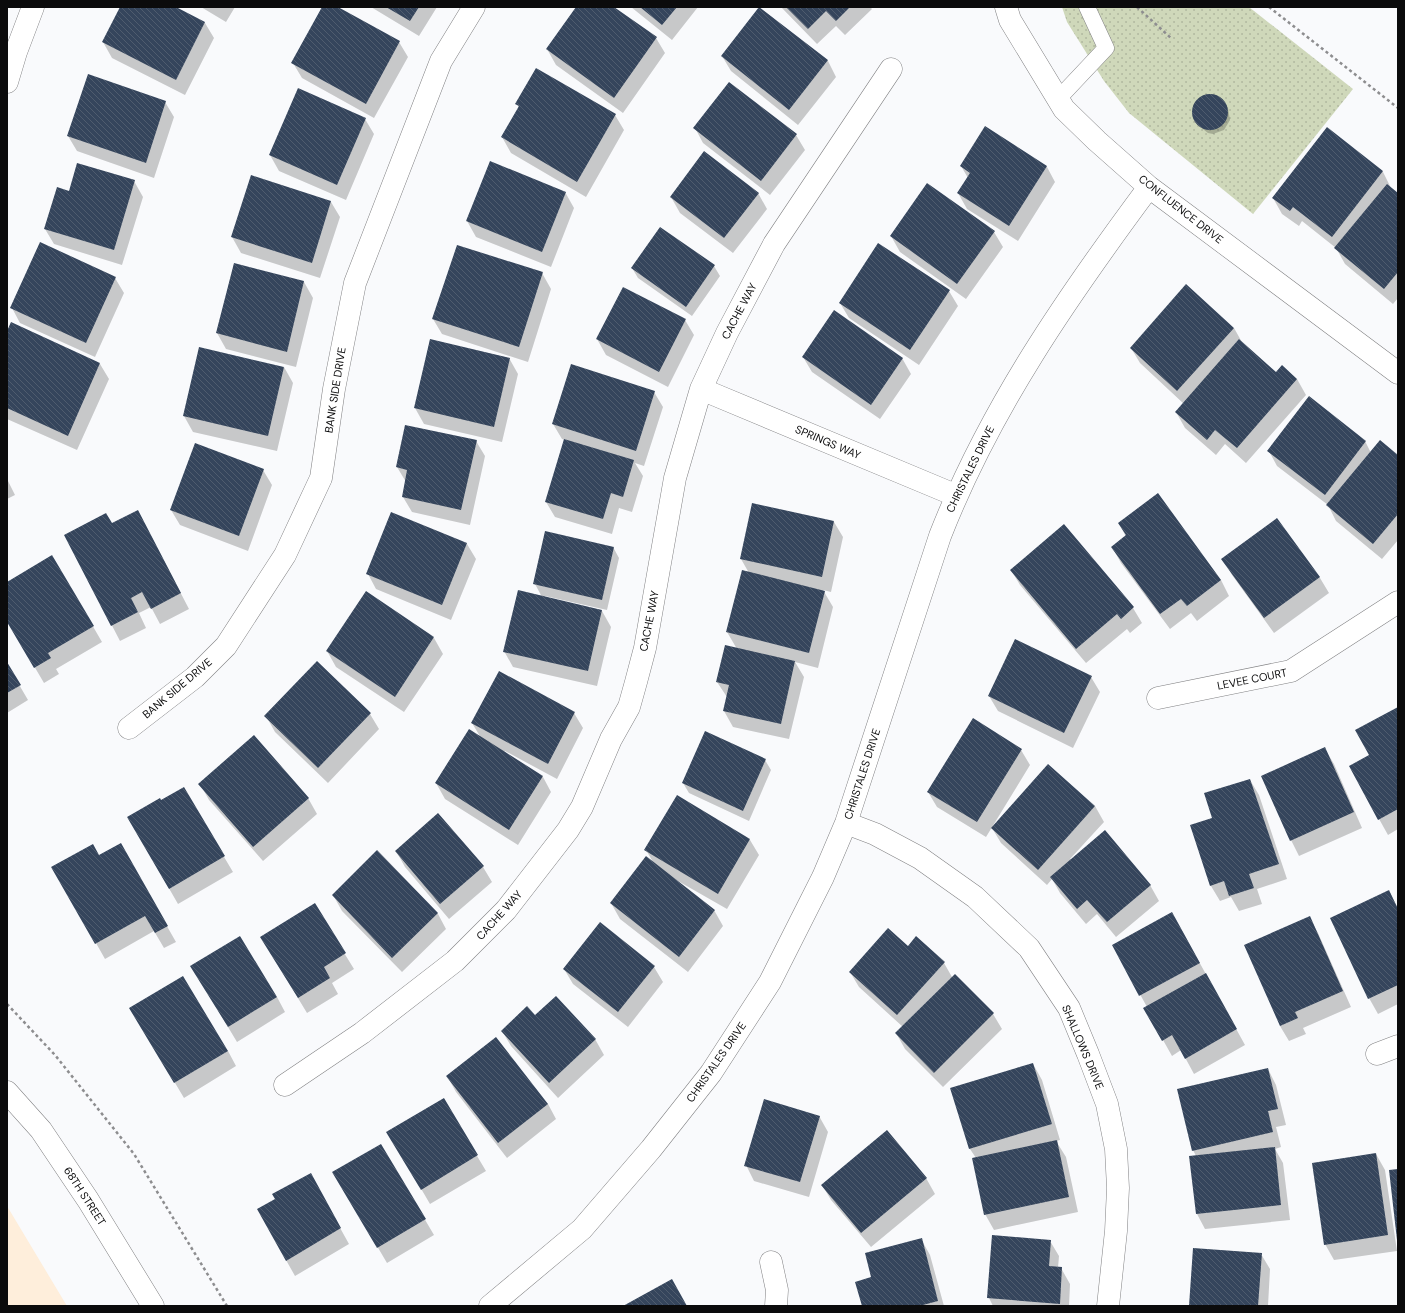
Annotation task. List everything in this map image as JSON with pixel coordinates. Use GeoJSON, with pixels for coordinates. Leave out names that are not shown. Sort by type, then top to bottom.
{"type":"FeatureCollection","features":[{"type":"Feature","properties":{"kind":"street"},"geometry":{"type":"LineString","coordinates":[[7,82],[16,52],[33,7]]}},
{"type":"Feature","properties":{"kind":"street","name":"BANK SIDE DRIVE"},"geometry":{"type":"LineString","coordinates":[[129,728],[195,677],[226,646],[285,555],[321,478],[342,342],[355,283],[441,61],[474,7]]}},
{"type":"Feature","properties":{"kind":"street","name":"CONFLUENCE DRIVE"},"geometry":{"type":"LineString","coordinates":[[1006,7],[1010,20],[1064,108],[1149,187],[1398,373]]}},
{"type":"Feature","properties":{"kind":"street","name":"CACHE WAY"},"geometry":{"type":"LineString","coordinates":[[285,1085],[362,1033],[415,994],[455,961],[506,910],[568,830],[582,808],[611,739],[629,706],[636,682],[645,648],[675,478],[701,389],[727,333],[774,244],[891,69]]}},
{"type":"Feature","properties":{"kind":"street","name":"CHRISTALES DRIVE"},"geometry":{"type":"LineString","coordinates":[[490,1306],[582,1229],[651,1149],[711,1073],[770,982],[823,877],[846,823],[940,536],[955,495],[1008,393],[1041,340],[1092,264],[1149,187]]}},
{"type":"Feature","properties":{"kind":"street","name":"SPRINGS WAY"},"geometry":{"type":"LineString","coordinates":[[701,389],[955,495]]}},
{"type":"Feature","properties":{"kind":"street","name":"LEVEE COURT"},"geometry":{"type":"LineString","coordinates":[[1158,698],[1291,671],[1398,602]]}},
{"type":"Feature","properties":{"kind":"street","name":"SHALLOWS DRIVE"},"geometry":{"type":"LineString","coordinates":[[846,823],[875,834],[920,858],[975,897],[1029,948],[1069,1008],[1107,1104],[1116,1149],[1118,1188],[1116,1231],[1108,1306]]}},
{"type":"Feature","properties":{"kind":"street"},"geometry":{"type":"LineString","coordinates":[[1377,1054],[1398,1046]]}},
{"type":"Feature","properties":{"kind":"street","name":"68TH STREET"},"geometry":{"type":"LineString","coordinates":[[7,1092],[45,1137],[88,1200],[154,1306]]}},
{"type":"Feature","properties":{"kind":"street"},"geometry":{"type":"LineString","coordinates":[[771,1262],[777,1290],[776,1306]]}},
{"type":"Feature","properties":{"kind":"lane"},"geometry":{"type":"LineString","coordinates":[[1058,99],[1106,48],[1087,7]]}},
{"type":"Feature","properties":{"kind":"path"},"geometry":{"type":"LineString","coordinates":[[1137,7],[1172,39]]}},
{"type":"Feature","properties":{"kind":"path"},"geometry":{"type":"LineString","coordinates":[[1269,7],[1398,108]]}},
{"type":"Feature","properties":{"kind":"path"},"geometry":{"type":"LineString","coordinates":[[7,1004],[55,1055],[134,1154],[227,1306]]}},
{"type":"Feature","properties":{"kind":"shaded area"},"geometry":{"type":"Polygon","coordinates":[[[7,1206],[67,1306],[7,1306],[7,1206]]]}},
{"type":"Feature","properties":{"kind":"green space"},"geometry":{"type":"Polygon","coordinates":[[[1062,7],[1249,7],[1353,89],[1253,214],[1129,113],[1104,81],[1067,22],[1062,7]]]}},
{"type":"Feature","properties":{"kind":"building"},"geometry":{"type":"Polygon","coordinates":[[[120,7],[176,7],[205,22],[176,80],[102,42],[120,7]]]}},
{"type":"Feature","properties":{"kind":"building"},"geometry":{"type":"Polygon","coordinates":[[[322,7],[338,7],[400,41],[366,104],[291,63],[322,7]]]}},
{"type":"Feature","properties":{"kind":"building"},"geometry":{"type":"Polygon","coordinates":[[[386,7],[419,7],[410,21],[386,7]]]}},
{"type":"Feature","properties":{"kind":"building"},"geometry":{"type":"Polygon","coordinates":[[[576,7],[614,7],[657,37],[614,98],[546,49],[576,7]]]}},
{"type":"Feature","properties":{"kind":"building"},"geometry":{"type":"Polygon","coordinates":[[[640,7],[677,7],[662,25],[640,7]]]}},
{"type":"Feature","properties":{"kind":"building"},"geometry":{"type":"Polygon","coordinates":[[[759,7],[828,60],[789,110],[721,56],[759,7]]]}},
{"type":"Feature","properties":{"kind":"building"},"geometry":{"type":"Polygon","coordinates":[[[786,7],[850,7],[836,21],[826,11],[808,29],[786,7]]]}},
{"type":"Feature","properties":{"kind":"building"},"geometry":{"type":"Polygon","coordinates":[[[536,68],[616,114],[577,182],[501,137],[519,106],[515,104],[536,68]]]}},
{"type":"Feature","properties":{"kind":"building"},"geometry":{"type":"Polygon","coordinates":[[[88,74],[166,101],[146,163],[67,136],[88,74]]]}},
{"type":"Feature","properties":{"kind":"building"},"geometry":{"type":"Polygon","coordinates":[[[729,82],[797,134],[761,181],[693,128],[729,82]]]}},
{"type":"Feature","properties":{"kind":"building"},"geometry":{"type":"Polygon","coordinates":[[[298,88],[366,118],[337,185],[269,155],[298,88]]]}},
{"type":"Feature","properties":{"kind":"building"},"geometry":{"type":"Polygon","coordinates":[[[1210,94],[1220,97],[1225,102],[1228,112],[1225,122],[1220,127],[1210,130],[1200,127],[1195,122],[1192,112],[1195,102],[1200,97],[1210,94]]]}},
{"type":"Feature","properties":{"kind":"building"},"geometry":{"type":"Polygon","coordinates":[[[985,126],[1047,166],[1009,226],[957,193],[970,173],[960,166],[985,126]]]}},
{"type":"Feature","properties":{"kind":"building"},"geometry":{"type":"Polygon","coordinates":[[[1327,127],[1383,171],[1332,237],[1293,207],[1290,211],[1272,198],[1327,127]]]}},
{"type":"Feature","properties":{"kind":"building"},"geometry":{"type":"Polygon","coordinates":[[[704,151],[759,193],[724,238],[670,197],[704,151]]]}},
{"type":"Feature","properties":{"kind":"building"},"geometry":{"type":"Polygon","coordinates":[[[490,161],[566,192],[542,252],[466,221],[490,161]]]}},
{"type":"Feature","properties":{"kind":"building"},"geometry":{"type":"Polygon","coordinates":[[[77,163],[135,180],[114,250],[44,229],[57,187],[69,191],[77,163]]]}},
{"type":"Feature","properties":{"kind":"building"},"geometry":{"type":"Polygon","coordinates":[[[251,175],[331,201],[312,263],[231,237],[251,175]]]}},
{"type":"Feature","properties":{"kind":"building"},"geometry":{"type":"Polygon","coordinates":[[[927,183],[995,231],[957,284],[890,236],[927,183]]]}},
{"type":"Feature","properties":{"kind":"building"},"geometry":{"type":"Polygon","coordinates":[[[1387,184],[1398,193],[1398,272],[1384,289],[1334,248],[1387,184]]]}},
{"type":"Feature","properties":{"kind":"building"},"geometry":{"type":"Polygon","coordinates":[[[660,227],[715,265],[686,307],[631,268],[660,227]]]}},
{"type":"Feature","properties":{"kind":"building"},"geometry":{"type":"Polygon","coordinates":[[[40,242],[116,277],[86,343],[10,308],[40,242]]]}},
{"type":"Feature","properties":{"kind":"building"},"geometry":{"type":"Polygon","coordinates":[[[878,243],[950,290],[910,350],[839,303],[878,243]]]}},
{"type":"Feature","properties":{"kind":"building"},"geometry":{"type":"Polygon","coordinates":[[[457,245],[543,272],[519,347],[432,319],[457,245]]]}},
{"type":"Feature","properties":{"kind":"building"},"geometry":{"type":"Polygon","coordinates":[[[234,263],[304,281],[287,352],[216,333],[234,263]]]}},
{"type":"Feature","properties":{"kind":"building"},"geometry":{"type":"Polygon","coordinates":[[[1186,284],[1234,328],[1177,391],[1130,348],[1186,284]]]}},
{"type":"Feature","properties":{"kind":"building"},"geometry":{"type":"Polygon","coordinates":[[[623,287],[686,319],[659,372],[596,339],[623,287]]]}},
{"type":"Feature","properties":{"kind":"building"},"geometry":{"type":"Polygon","coordinates":[[[834,310],[903,358],[871,405],[802,357],[834,310]]]}},
{"type":"Feature","properties":{"kind":"building"},"geometry":{"type":"Polygon","coordinates":[[[11,322],[100,363],[68,436],[7,408],[7,331],[11,322]]]}},
{"type":"Feature","properties":{"kind":"building"},"geometry":{"type":"Polygon","coordinates":[[[430,339],[510,358],[494,427],[414,408],[430,339]]]}},
{"type":"Feature","properties":{"kind":"building"},"geometry":{"type":"Polygon","coordinates":[[[1239,339],[1276,372],[1282,365],[1297,379],[1237,448],[1215,430],[1207,440],[1175,412],[1239,339]]]}},
{"type":"Feature","properties":{"kind":"building"},"geometry":{"type":"Polygon","coordinates":[[[199,347],[284,367],[268,436],[183,416],[199,347]]]}},
{"type":"Feature","properties":{"kind":"building"},"geometry":{"type":"Polygon","coordinates":[[[571,364],[655,391],[636,451],[552,424],[571,364]]]}},
{"type":"Feature","properties":{"kind":"building"},"geometry":{"type":"Polygon","coordinates":[[[1309,396],[1366,441],[1325,495],[1267,451],[1309,396]]]}},
{"type":"Feature","properties":{"kind":"building"},"geometry":{"type":"Polygon","coordinates":[[[405,425],[477,440],[461,510],[402,497],[407,470],[396,467],[405,425]]]}},
{"type":"Feature","properties":{"kind":"building"},"geometry":{"type":"Polygon","coordinates":[[[564,439],[634,460],[623,497],[611,493],[603,519],[545,502],[564,439]]]}},
{"type":"Feature","properties":{"kind":"building"},"geometry":{"type":"Polygon","coordinates":[[[1380,440],[1398,455],[1398,514],[1373,544],[1326,505],[1380,440]]]}},
{"type":"Feature","properties":{"kind":"building"},"geometry":{"type":"Polygon","coordinates":[[[195,443],[264,469],[239,536],[170,510],[195,443]]]}},
{"type":"Feature","properties":{"kind":"building"},"geometry":{"type":"Polygon","coordinates":[[[1158,493],[1221,580],[1187,606],[1181,599],[1160,614],[1111,547],[1126,535],[1118,523],[1158,493]]]}},
{"type":"Feature","properties":{"kind":"building"},"geometry":{"type":"Polygon","coordinates":[[[752,503],[834,521],[822,577],[740,559],[752,503]]]}},
{"type":"Feature","properties":{"kind":"building"},"geometry":{"type":"Polygon","coordinates":[[[138,510],[181,593],[151,609],[142,592],[131,598],[138,612],[111,626],[64,535],[106,513],[112,523],[138,510]]]}},
{"type":"Feature","properties":{"kind":"building"},"geometry":{"type":"Polygon","coordinates":[[[391,512],[467,543],[442,605],[366,574],[391,512]]]}},
{"type":"Feature","properties":{"kind":"building"},"geometry":{"type":"Polygon","coordinates":[[[1277,518],[1320,577],[1264,618],[1221,559],[1277,518]]]}},
{"type":"Feature","properties":{"kind":"building"},"geometry":{"type":"Polygon","coordinates":[[[1064,524],[1134,607],[1121,619],[1117,614],[1076,649],[1010,570],[1064,524]]]}},
{"type":"Feature","properties":{"kind":"building"},"geometry":{"type":"Polygon","coordinates":[[[545,531],[614,547],[602,600],[533,584],[545,531]]]}},
{"type":"Feature","properties":{"kind":"building"},"geometry":{"type":"Polygon","coordinates":[[[52,555],[94,626],[48,653],[51,658],[34,668],[7,622],[7,582],[52,555]]]}},
{"type":"Feature","properties":{"kind":"building"},"geometry":{"type":"Polygon","coordinates":[[[742,570],[825,591],[809,653],[726,632],[742,570]]]}},
{"type":"Feature","properties":{"kind":"building"},"geometry":{"type":"Polygon","coordinates":[[[518,590],[602,610],[588,671],[503,652],[518,590]]]}},
{"type":"Feature","properties":{"kind":"building"},"geometry":{"type":"Polygon","coordinates":[[[366,591],[434,637],[395,697],[326,651],[366,591]]]}},
{"type":"Feature","properties":{"kind":"building"},"geometry":{"type":"Polygon","coordinates":[[[1015,639],[1092,676],[1064,733],[988,696],[1015,639]]]}},
{"type":"Feature","properties":{"kind":"building"},"geometry":{"type":"Polygon","coordinates":[[[725,645],[795,661],[781,724],[723,711],[729,685],[716,682],[725,645]]]}},
{"type":"Feature","properties":{"kind":"building"},"geometry":{"type":"Polygon","coordinates":[[[317,661],[371,713],[318,768],[264,716],[317,661]]]}},
{"type":"Feature","properties":{"kind":"building"},"geometry":{"type":"Polygon","coordinates":[[[7,662],[21,685],[7,693],[7,662]]]}},
{"type":"Feature","properties":{"kind":"building"},"geometry":{"type":"Polygon","coordinates":[[[499,671],[575,712],[548,764],[471,723],[499,671]]]}},
{"type":"Feature","properties":{"kind":"building"},"geometry":{"type":"Polygon","coordinates":[[[1398,707],[1398,809],[1378,820],[1349,766],[1369,755],[1355,730],[1398,707]]]}},
{"type":"Feature","properties":{"kind":"building"},"geometry":{"type":"Polygon","coordinates":[[[973,718],[1022,749],[977,822],[927,792],[973,718]]]}},
{"type":"Feature","properties":{"kind":"building"},"geometry":{"type":"Polygon","coordinates":[[[469,729],[543,776],[509,830],[435,783],[469,729]]]}},
{"type":"Feature","properties":{"kind":"building"},"geometry":{"type":"Polygon","coordinates":[[[705,731],[766,759],[743,811],[682,783],[705,731]]]}},
{"type":"Feature","properties":{"kind":"building"},"geometry":{"type":"Polygon","coordinates":[[[254,735],[309,798],[253,847],[198,784],[254,735]]]}},
{"type":"Feature","properties":{"kind":"building"},"geometry":{"type":"Polygon","coordinates":[[[1325,747],[1354,812],[1290,841],[1261,776],[1325,747]]]}},
{"type":"Feature","properties":{"kind":"building"},"geometry":{"type":"Polygon","coordinates":[[[1048,764],[1095,806],[1038,870],[991,828],[1048,764]]]}},
{"type":"Feature","properties":{"kind":"building"},"geometry":{"type":"Polygon","coordinates":[[[1250,779],[1279,864],[1249,874],[1254,888],[1229,896],[1224,881],[1210,886],[1190,825],[1212,818],[1204,793],[1250,779]]]}},
{"type":"Feature","properties":{"kind":"building"},"geometry":{"type":"Polygon","coordinates":[[[184,787],[225,856],[169,889],[127,817],[160,798],[161,800],[184,787]]]}},
{"type":"Feature","properties":{"kind":"building"},"geometry":{"type":"Polygon","coordinates":[[[677,795],[750,839],[718,894],[644,850],[677,795]]]}},
{"type":"Feature","properties":{"kind":"building"},"geometry":{"type":"Polygon","coordinates":[[[438,813],[484,866],[440,904],[395,851],[438,813]]]}},
{"type":"Feature","properties":{"kind":"building"},"geometry":{"type":"Polygon","coordinates":[[[1105,830],[1151,885],[1107,922],[1087,900],[1077,909],[1050,877],[1105,830]]]}},
{"type":"Feature","properties":{"kind":"building"},"geometry":{"type":"Polygon","coordinates":[[[121,843],[168,926],[155,933],[145,916],[95,944],[51,867],[93,844],[99,855],[121,843]]]}},
{"type":"Feature","properties":{"kind":"building"},"geometry":{"type":"Polygon","coordinates":[[[377,850],[438,913],[392,958],[332,895],[377,850]]]}},
{"type":"Feature","properties":{"kind":"building"},"geometry":{"type":"Polygon","coordinates":[[[646,856],[715,910],[679,957],[610,903],[646,856]]]}},
{"type":"Feature","properties":{"kind":"building"},"geometry":{"type":"Polygon","coordinates":[[[1389,890],[1398,909],[1398,985],[1368,999],[1330,918],[1389,890]]]}},
{"type":"Feature","properties":{"kind":"building"},"geometry":{"type":"Polygon","coordinates":[[[315,903],[346,953],[324,967],[330,978],[298,998],[260,937],[315,903]]]}},
{"type":"Feature","properties":{"kind":"building"},"geometry":{"type":"Polygon","coordinates":[[[1172,912],[1200,963],[1139,996],[1112,945],[1172,912]]]}},
{"type":"Feature","properties":{"kind":"building"},"geometry":{"type":"Polygon","coordinates":[[[1310,916],[1343,991],[1295,1012],[1298,1018],[1280,1026],[1244,945],[1310,916]]]}},
{"type":"Feature","properties":{"kind":"building"},"geometry":{"type":"Polygon","coordinates":[[[600,922],[655,966],[618,1012],[563,969],[600,922]]]}},
{"type":"Feature","properties":{"kind":"building"},"geometry":{"type":"Polygon","coordinates":[[[888,928],[908,946],[916,936],[945,962],[897,1015],[849,972],[888,928]]]}},
{"type":"Feature","properties":{"kind":"building"},"geometry":{"type":"Polygon","coordinates":[[[240,936],[277,997],[228,1027],[190,966],[240,936]]]}},
{"type":"Feature","properties":{"kind":"building"},"geometry":{"type":"Polygon","coordinates":[[[1206,973],[1237,1029],[1185,1059],[1172,1035],[1162,1041],[1143,1008],[1206,973]]]}},
{"type":"Feature","properties":{"kind":"building"},"geometry":{"type":"Polygon","coordinates":[[[955,974],[994,1013],[934,1073],[895,1033],[955,974]]]}},
{"type":"Feature","properties":{"kind":"building"},"geometry":{"type":"Polygon","coordinates":[[[183,976],[228,1051],[174,1083],[129,1008],[183,976]]]}},
{"type":"Feature","properties":{"kind":"building"},"geometry":{"type":"Polygon","coordinates":[[[556,996],[596,1039],[549,1083],[501,1031],[527,1006],[535,1015],[556,996]]]}},
{"type":"Feature","properties":{"kind":"building"},"geometry":{"type":"Polygon","coordinates":[[[496,1037],[548,1104],[498,1143],[446,1076],[496,1037]]]}},
{"type":"Feature","properties":{"kind":"building"},"geometry":{"type":"Polygon","coordinates":[[[1033,1063],[1052,1124],[969,1149],[950,1088],[1033,1063]]]}},
{"type":"Feature","properties":{"kind":"building"},"geometry":{"type":"Polygon","coordinates":[[[1268,1068],[1278,1109],[1268,1111],[1273,1132],[1192,1151],[1177,1089],[1268,1068]]]}},
{"type":"Feature","properties":{"kind":"building"},"geometry":{"type":"Polygon","coordinates":[[[444,1098],[478,1155],[421,1190],[386,1132],[444,1098]]]}},
{"type":"Feature","properties":{"kind":"building"},"geometry":{"type":"Polygon","coordinates":[[[764,1099],[820,1116],[800,1182],[744,1166],[764,1099]]]}},
{"type":"Feature","properties":{"kind":"building"},"geometry":{"type":"Polygon","coordinates":[[[887,1130],[927,1178],[861,1233],[821,1185],[887,1130]]]}},
{"type":"Feature","properties":{"kind":"building"},"geometry":{"type":"Polygon","coordinates":[[[1057,1140],[1069,1197],[984,1215],[972,1158],[1057,1140]]]}},
{"type":"Feature","properties":{"kind":"building"},"geometry":{"type":"Polygon","coordinates":[[[381,1144],[426,1219],[377,1248],[332,1172],[381,1144]]]}},
{"type":"Feature","properties":{"kind":"building"},"geometry":{"type":"Polygon","coordinates":[[[1275,1147],[1281,1205],[1196,1214],[1189,1156],[1275,1147]]]}},
{"type":"Feature","properties":{"kind":"building"},"geometry":{"type":"Polygon","coordinates":[[[1376,1153],[1388,1235],[1324,1245],[1312,1163],[1376,1153]]]}},
{"type":"Feature","properties":{"kind":"building"},"geometry":{"type":"Polygon","coordinates":[[[1398,1169],[1398,1240],[1397,1240],[1389,1170],[1398,1169]]]}},
{"type":"Feature","properties":{"kind":"building"},"geometry":{"type":"Polygon","coordinates":[[[311,1173],[341,1228],[286,1261],[257,1209],[275,1199],[272,1194],[311,1173]]]}},
{"type":"Feature","properties":{"kind":"building"},"geometry":{"type":"Polygon","coordinates":[[[992,1235],[1051,1240],[1049,1266],[1062,1267],[1060,1304],[987,1298],[992,1235]]]}},
{"type":"Feature","properties":{"kind":"building"},"geometry":{"type":"Polygon","coordinates":[[[922,1238],[938,1301],[919,1306],[862,1306],[855,1282],[871,1277],[865,1253],[922,1238]]]}},
{"type":"Feature","properties":{"kind":"building"},"geometry":{"type":"Polygon","coordinates":[[[1193,1248],[1262,1253],[1258,1306],[1189,1306],[1193,1248]]]}},
{"type":"Feature","properties":{"kind":"building"},"geometry":{"type":"Polygon","coordinates":[[[672,1279],[687,1306],[623,1306],[672,1279]]]}}]}
